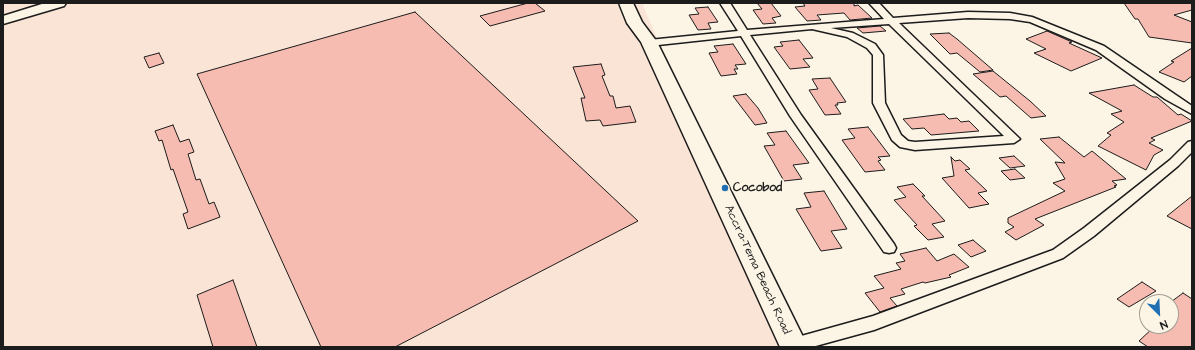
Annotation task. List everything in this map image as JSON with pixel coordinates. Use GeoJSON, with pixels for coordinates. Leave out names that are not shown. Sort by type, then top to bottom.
{"type":"FeatureCollection","features":[{"type":"Feature","properties":{"kind":"main road"},"geometry":{"type":"LineString","coordinates":[[3,14],[40,3]]}},
{"type":"Feature","properties":{"kind":"main road"},"geometry":{"type":"LineString","coordinates":[[3,20],[60,3]]}},
{"type":"Feature","properties":{"kind":"main road","name":"Accra-Tema Beach Road"},"geometry":{"type":"LineString","coordinates":[[626,3],[635,23],[649,42],[793,346]]}},
{"type":"Feature","properties":{"kind":"main road","name":"Accra-Tema Beach Road"},"geometry":{"type":"LineString","coordinates":[[640,3],[648,28],[649,42]]}},
{"type":"Feature","properties":{"kind":"street"},"geometry":{"type":"LineString","coordinates":[[724,3],[796,116],[889,248]]}},
{"type":"Feature","properties":{"kind":"street"},"geometry":{"type":"LineString","coordinates":[[812,26],[850,35],[871,46],[878,55],[879,103],[896,137],[904,144],[915,146],[1014,138],[874,3]]}},
{"type":"Feature","properties":{"kind":"street"},"geometry":{"type":"LineString","coordinates":[[649,42],[812,26],[968,15],[1010,16],[1032,20],[1100,48],[1169,98],[1192,111]]}},
{"type":"Feature","properties":{"kind":"street"},"geometry":{"type":"LineString","coordinates":[[793,346],[874,324],[1058,254],[1089,232],[1174,163],[1192,146]]}},
{"type":"Feature","properties":{"kind":"shaded area"},"geometry":{"type":"Polygon","coordinates":[[[3,3],[642,3],[708,158],[792,347],[3,347],[3,3]]]}},
{"type":"Feature","properties":{"kind":"building"},"geometry":{"type":"Polygon","coordinates":[[[528,3],[535,3],[545,11],[490,26],[480,16],[528,3]]]}},
{"type":"Feature","properties":{"kind":"building"},"geometry":{"type":"Polygon","coordinates":[[[757,3],[771,3],[781,16],[772,18],[776,23],[763,24],[753,10],[762,9],[757,3]]]}},
{"type":"Feature","properties":{"kind":"building"},"geometry":{"type":"Polygon","coordinates":[[[803,3],[854,3],[854,6],[858,5],[872,18],[850,20],[844,13],[817,15],[821,20],[807,21],[795,7],[805,6],[803,3]]]}},
{"type":"Feature","properties":{"kind":"building"},"geometry":{"type":"Polygon","coordinates":[[[1124,3],[1192,3],[1192,10],[1174,15],[1192,22],[1192,43],[1149,37],[1138,19],[1135,19],[1124,3]]]}},
{"type":"Feature","properties":{"kind":"building"},"geometry":{"type":"Polygon","coordinates":[[[708,7],[718,22],[708,23],[711,29],[698,30],[689,15],[699,14],[695,8],[708,7]]]}},
{"type":"Feature","properties":{"kind":"building"},"geometry":{"type":"Polygon","coordinates":[[[415,12],[638,221],[395,347],[321,347],[197,74],[415,12]]]}},
{"type":"Feature","properties":{"kind":"building"},"geometry":{"type":"Polygon","coordinates":[[[880,26],[886,31],[863,33],[857,28],[880,26]]]}},
{"type":"Feature","properties":{"kind":"building"},"geometry":{"type":"Polygon","coordinates":[[[1047,31],[1102,58],[1071,71],[1034,53],[1046,49],[1026,39],[1047,31]]]}},
{"type":"Feature","properties":{"kind":"building"},"geometry":{"type":"Polygon","coordinates":[[[949,33],[993,70],[980,72],[957,53],[950,54],[930,34],[949,33]]]}},
{"type":"Feature","properties":{"kind":"building"},"geometry":{"type":"Polygon","coordinates":[[[799,40],[813,58],[803,59],[810,67],[790,69],[774,47],[783,46],[780,42],[799,40]]]}},
{"type":"Feature","properties":{"kind":"building"},"geometry":{"type":"Polygon","coordinates":[[[733,44],[746,64],[735,65],[738,69],[734,69],[737,74],[721,76],[709,53],[718,52],[714,46],[733,44]]]}},
{"type":"Feature","properties":{"kind":"building"},"geometry":{"type":"Polygon","coordinates":[[[1192,48],[1192,76],[1184,82],[1159,72],[1174,62],[1171,61],[1192,48]]]}},
{"type":"Feature","properties":{"kind":"building"},"geometry":{"type":"Polygon","coordinates":[[[159,53],[164,63],[149,68],[144,57],[159,53]]]}},
{"type":"Feature","properties":{"kind":"building"},"geometry":{"type":"Polygon","coordinates":[[[601,64],[605,75],[602,76],[610,96],[613,96],[616,108],[630,106],[636,122],[603,126],[600,120],[586,121],[581,98],[585,98],[573,67],[601,64]]]}},
{"type":"Feature","properties":{"kind":"building"},"geometry":{"type":"Polygon","coordinates":[[[993,71],[1046,116],[1031,118],[1006,96],[1000,97],[973,74],[993,71]]]}},
{"type":"Feature","properties":{"kind":"building"},"geometry":{"type":"Polygon","coordinates":[[[830,78],[846,102],[837,103],[838,105],[835,105],[841,114],[825,115],[809,90],[818,89],[812,79],[830,78]]]}},
{"type":"Feature","properties":{"kind":"building"},"geometry":{"type":"Polygon","coordinates":[[[1134,85],[1153,97],[1157,97],[1178,115],[1181,114],[1192,121],[1151,138],[1155,140],[1149,143],[1163,150],[1154,155],[1146,170],[1098,146],[1111,135],[1107,133],[1124,122],[1111,114],[1122,111],[1089,93],[1134,85]]]}},
{"type":"Feature","properties":{"kind":"building"},"geometry":{"type":"Polygon","coordinates":[[[746,94],[758,108],[767,123],[755,125],[733,96],[746,94]]]}},
{"type":"Feature","properties":{"kind":"building"},"geometry":{"type":"Polygon","coordinates":[[[944,114],[949,119],[957,118],[961,122],[969,121],[979,131],[931,135],[924,128],[912,129],[903,119],[944,114]]]}},
{"type":"Feature","properties":{"kind":"building"},"geometry":{"type":"Polygon","coordinates":[[[173,125],[180,142],[189,139],[194,152],[188,154],[196,180],[200,179],[209,204],[214,202],[220,217],[188,229],[183,214],[188,212],[173,169],[171,170],[162,140],[159,141],[155,131],[173,125]]]}},
{"type":"Feature","properties":{"kind":"building"},"geometry":{"type":"Polygon","coordinates":[[[868,127],[890,156],[878,157],[881,160],[878,161],[885,170],[865,172],[842,140],[855,138],[848,129],[868,127]]]}},
{"type":"Feature","properties":{"kind":"building"},"geometry":{"type":"Polygon","coordinates":[[[786,131],[809,163],[793,165],[802,179],[784,181],[764,146],[775,145],[767,133],[786,131]]]}},
{"type":"Feature","properties":{"kind":"building"},"geometry":{"type":"Polygon","coordinates":[[[1059,137],[1084,157],[1092,151],[1126,179],[1112,181],[1117,185],[1114,186],[1116,187],[1035,219],[1044,225],[1016,240],[1005,232],[1014,227],[1008,223],[1008,218],[1065,191],[1053,183],[1065,179],[1055,162],[1065,163],[1040,139],[1059,137]]]}},
{"type":"Feature","properties":{"kind":"building"},"geometry":{"type":"Polygon","coordinates":[[[1014,156],[1025,166],[1010,168],[999,158],[1014,156]]]}},
{"type":"Feature","properties":{"kind":"building"},"geometry":{"type":"Polygon","coordinates":[[[951,157],[955,161],[960,160],[970,169],[965,170],[987,191],[978,193],[989,204],[969,208],[942,178],[954,176],[951,157]]]}},
{"type":"Feature","properties":{"kind":"building"},"geometry":{"type":"Polygon","coordinates":[[[1015,169],[1025,178],[1010,180],[1001,171],[1015,169]]]}},
{"type":"Feature","properties":{"kind":"building"},"geometry":{"type":"Polygon","coordinates":[[[913,184],[925,196],[922,196],[945,221],[932,224],[944,237],[928,240],[914,226],[917,225],[894,200],[906,197],[897,187],[913,184]]]}},
{"type":"Feature","properties":{"kind":"building"},"geometry":{"type":"Polygon","coordinates":[[[824,191],[847,229],[831,231],[842,248],[821,251],[796,209],[811,207],[804,193],[824,191]]]}},
{"type":"Feature","properties":{"kind":"building"},"geometry":{"type":"Polygon","coordinates":[[[1192,196],[1192,229],[1167,216],[1192,196]]]}},
{"type":"Feature","properties":{"kind":"building"},"geometry":{"type":"Polygon","coordinates":[[[973,240],[986,251],[971,257],[958,245],[973,240]]]}},
{"type":"Feature","properties":{"kind":"building"},"geometry":{"type":"Polygon","coordinates":[[[926,248],[937,261],[954,254],[969,267],[949,275],[951,277],[925,283],[923,282],[901,289],[905,294],[890,298],[897,306],[880,312],[865,293],[884,288],[874,276],[901,269],[896,263],[905,261],[900,254],[926,248]]]}},
{"type":"Feature","properties":{"kind":"building"},"geometry":{"type":"Polygon","coordinates":[[[233,280],[257,347],[213,347],[197,295],[233,280]]]}},
{"type":"Feature","properties":{"kind":"building"},"geometry":{"type":"Polygon","coordinates":[[[1142,282],[1156,291],[1151,294],[1139,294],[1139,301],[1129,307],[1117,299],[1142,282]]]}},
{"type":"Feature","properties":{"kind":"building"},"geometry":{"type":"Polygon","coordinates":[[[1183,293],[1192,299],[1192,347],[1148,347],[1139,341],[1146,334],[1179,334],[1179,296],[1183,293]]]}},
{"type":"Feature","properties":{"kind":"place","name":"Cocobod"},"geometry":{"type":"Point","coordinates":[725,188]}}]}
